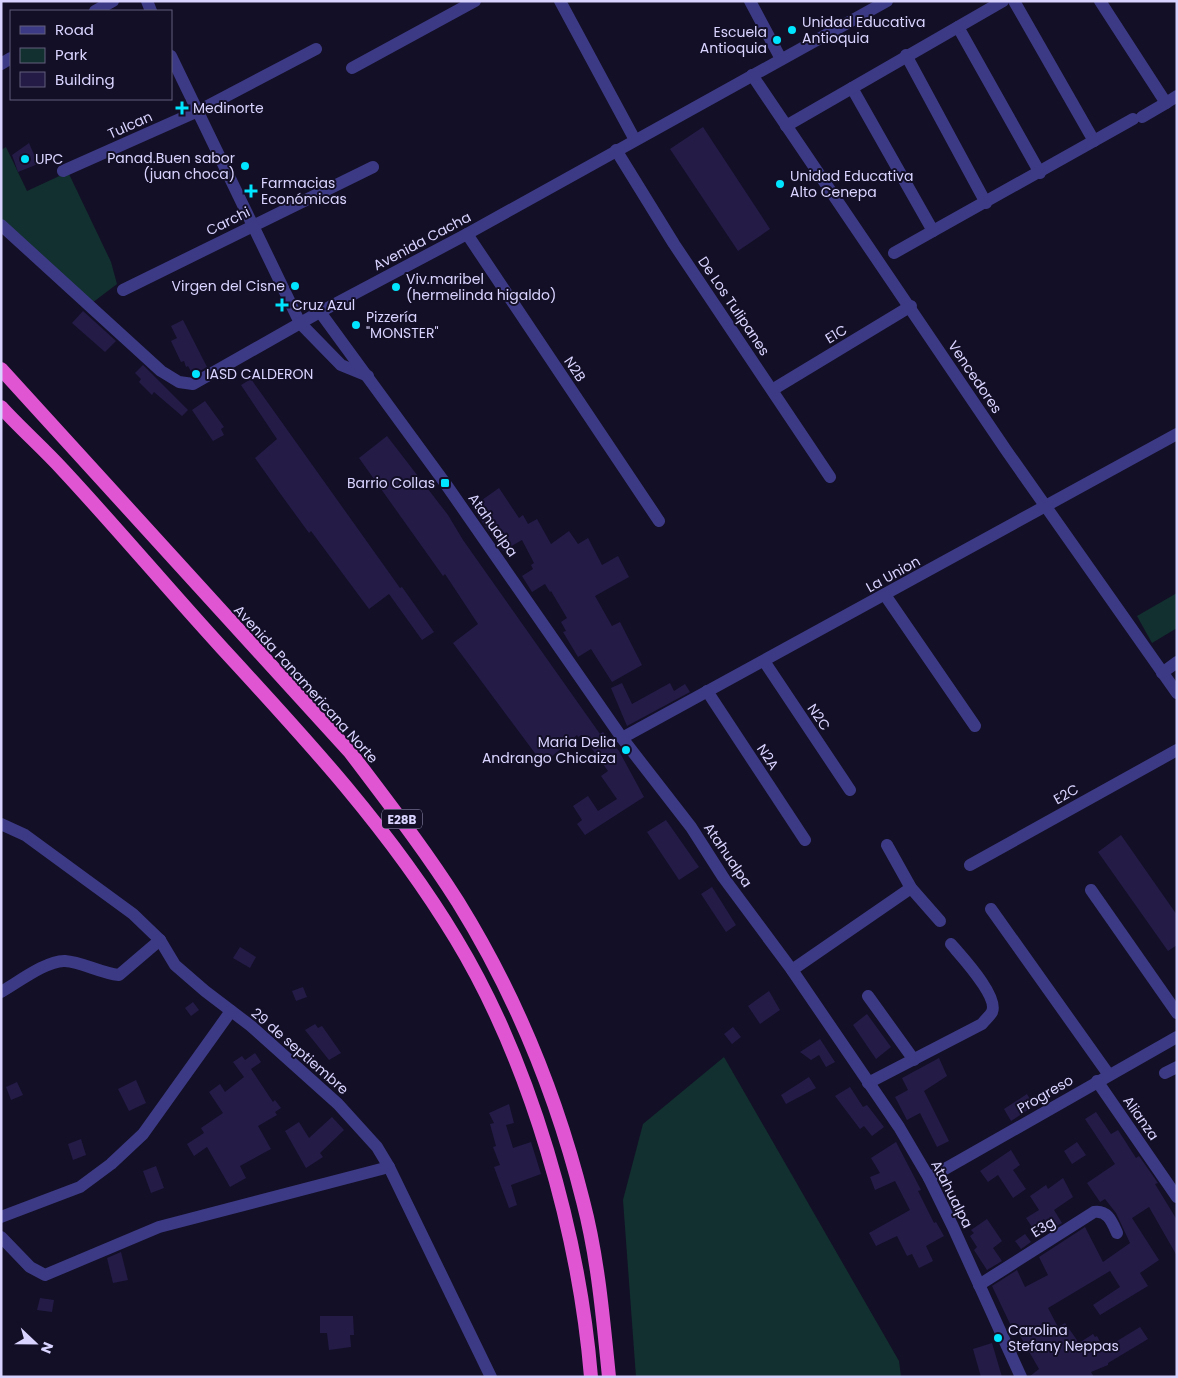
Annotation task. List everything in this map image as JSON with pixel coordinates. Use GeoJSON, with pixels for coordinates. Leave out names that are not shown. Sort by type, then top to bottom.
{"type":"FeatureCollection","features":[{"type":"Feature","properties":{"kind":"highway","name":"Avenida Panamericana Norte"},"geometry":{"type":"LineString","coordinates":[[1,369],[350,752],[401,818],[458,903],[514,1007],[556,1107],[587,1221],[598,1278],[609,1377]]}},
{"type":"Feature","properties":{"kind":"highway","name":"E28B"},"geometry":{"type":"LineString","coordinates":[[1,407],[62,468],[160,580],[326,760],[402,858],[457,942],[511,1052],[536,1115],[569,1236],[591,1377]]}},
{"type":"Feature","properties":{"kind":"street"},"geometry":{"type":"LineString","coordinates":[[97,10],[113,1]]}},
{"type":"Feature","properties":{"kind":"street"},"geometry":{"type":"LineString","coordinates":[[352,68],[475,1]]}},
{"type":"Feature","properties":{"kind":"street"},"geometry":{"type":"LineString","coordinates":[[560,1],[635,140]]}},
{"type":"Feature","properties":{"kind":"street"},"geometry":{"type":"LineString","coordinates":[[750,1],[781,59]]}},
{"type":"Feature","properties":{"kind":"street","name":"Avenida Cacha"},"geometry":{"type":"LineString","coordinates":[[1,225],[161,371],[185,384],[196,383],[300,323],[467,234],[887,1]]}},
{"type":"Feature","properties":{"kind":"street"},"geometry":{"type":"LineString","coordinates":[[786,126],[1003,1]]}},
{"type":"Feature","properties":{"kind":"street"},"geometry":{"type":"LineString","coordinates":[[1014,1],[1094,142]]}},
{"type":"Feature","properties":{"kind":"street"},"geometry":{"type":"LineString","coordinates":[[894,253],[1171,100],[1100,1]]}},
{"type":"Feature","properties":{"kind":"street"},"geometry":{"type":"LineString","coordinates":[[958,27],[1040,172]]}},
{"type":"Feature","properties":{"kind":"street","name":"Tulcan"},"geometry":{"type":"LineString","coordinates":[[62,171],[198,111],[316,49]]}},
{"type":"Feature","properties":{"kind":"street"},"geometry":{"type":"LineString","coordinates":[[906,56],[986,203]]}},
{"type":"Feature","properties":{"kind":"street"},"geometry":{"type":"LineString","coordinates":[[172,58],[300,323],[341,365],[368,376]]}},
{"type":"Feature","properties":{"kind":"street","name":"Vencedores"},"geometry":{"type":"LineString","coordinates":[[752,75],[911,306],[1045,506],[1177,693]]}},
{"type":"Feature","properties":{"kind":"street"},"geometry":{"type":"LineString","coordinates":[[852,88],[933,231]]}},
{"type":"Feature","properties":{"kind":"street","name":"De Los Tulipanes"},"geometry":{"type":"LineString","coordinates":[[616,150],[674,244],[830,477]]}},
{"type":"Feature","properties":{"kind":"street","name":"Carchi"},"geometry":{"type":"LineString","coordinates":[[123,290],[373,167]]}},
{"type":"Feature","properties":{"kind":"street","name":"N2B"},"geometry":{"type":"LineString","coordinates":[[467,234],[659,521]]}},
{"type":"Feature","properties":{"kind":"street","name":"E1C"},"geometry":{"type":"LineString","coordinates":[[777,388],[911,306]]}},
{"type":"Feature","properties":{"kind":"street","name":"Atahualpa"},"geometry":{"type":"LineString","coordinates":[[320,312],[368,376],[622,738],[691,827],[723,877],[792,970],[899,1127],[929,1178],[1021,1377]]}},
{"type":"Feature","properties":{"kind":"street","name":"La Union"},"geometry":{"type":"LineString","coordinates":[[622,738],[885,596],[1177,434]]}},
{"type":"Feature","properties":{"kind":"street"},"geometry":{"type":"LineString","coordinates":[[885,596],[975,726]]}},
{"type":"Feature","properties":{"kind":"street","name":"N2C"},"geometry":{"type":"LineString","coordinates":[[764,660],[850,790]]}},
{"type":"Feature","properties":{"kind":"street"},"geometry":{"type":"LineString","coordinates":[[1162,673],[1177,662]]}},
{"type":"Feature","properties":{"kind":"street","name":"N2A"},"geometry":{"type":"LineString","coordinates":[[706,691],[805,840]]}},
{"type":"Feature","properties":{"kind":"street","name":"E2C"},"geometry":{"type":"LineString","coordinates":[[970,865],[1177,750]]}},
{"type":"Feature","properties":{"kind":"street","name":"29 de septiembre"},"geometry":{"type":"LineString","coordinates":[[1,824],[25,835],[58,857],[133,914],[160,940],[175,964],[338,1104],[377,1148],[389,1167],[491,1377]]}},
{"type":"Feature","properties":{"kind":"street"},"geometry":{"type":"LineString","coordinates":[[887,845],[911,888],[940,921]]}},
{"type":"Feature","properties":{"kind":"street"},"geometry":{"type":"LineString","coordinates":[[792,970],[911,888]]}},
{"type":"Feature","properties":{"kind":"street"},"geometry":{"type":"LineString","coordinates":[[1091,890],[1177,1014]]}},
{"type":"Feature","properties":{"kind":"street"},"geometry":{"type":"LineString","coordinates":[[991,909],[1109,1075]]}},
{"type":"Feature","properties":{"kind":"street"},"geometry":{"type":"LineString","coordinates":[[1,992],[51,963],[65,961],[105,973],[119,975],[160,940]]}},
{"type":"Feature","properties":{"kind":"street"},"geometry":{"type":"LineString","coordinates":[[868,1083],[982,1024],[992,1011],[992,1001],[988,990],[951,944]]}},
{"type":"Feature","properties":{"kind":"street"},"geometry":{"type":"LineString","coordinates":[[868,996],[914,1060]]}},
{"type":"Feature","properties":{"kind":"street"},"geometry":{"type":"LineString","coordinates":[[1,1217],[80,1187],[111,1164],[143,1134],[231,1011]]}},
{"type":"Feature","properties":{"kind":"street","name":"Progreso"},"geometry":{"type":"LineString","coordinates":[[929,1178],[1177,1037]]}},
{"type":"Feature","properties":{"kind":"street"},"geometry":{"type":"LineString","coordinates":[[1165,1073],[1177,1067]]}},
{"type":"Feature","properties":{"kind":"street","name":"Alianza"},"geometry":{"type":"LineString","coordinates":[[1097,1082],[1177,1197]]}},
{"type":"Feature","properties":{"kind":"street"},"geometry":{"type":"LineString","coordinates":[[1,1237],[30,1266],[45,1274],[159,1227],[389,1167]]}},
{"type":"Feature","properties":{"kind":"street","name":"E3g"},"geometry":{"type":"LineString","coordinates":[[979,1285],[1094,1212],[1104,1213],[1110,1218],[1117,1233]]}},
{"type":"Feature","properties":{"kind":"green space"},"geometry":{"type":"Polygon","coordinates":[[[6,147],[27,191],[68,172],[111,262],[117,284],[92,303],[1,221],[1,150],[6,147]]]}},
{"type":"Feature","properties":{"kind":"green space"},"geometry":{"type":"Polygon","coordinates":[[[1177,593],[1177,628],[1152,643],[1137,616],[1177,593]]]}},
{"type":"Feature","properties":{"kind":"green space"},"geometry":{"type":"Polygon","coordinates":[[[724,1057],[899,1361],[901,1377],[636,1377],[623,1200],[643,1124],[724,1057]]]}},
{"type":"Feature","properties":{"kind":"building"},"geometry":{"type":"Polygon","coordinates":[[[703,127],[770,229],[738,251],[670,149],[703,127]]]}},
{"type":"Feature","properties":{"kind":"building","name":"UPC"},"geometry":{"type":"Polygon","coordinates":[[[29,143],[38,164],[18,172],[12,155],[29,143]]]}},
{"type":"Feature","properties":{"kind":"building"},"geometry":{"type":"Polygon","coordinates":[[[83,311],[116,341],[105,352],[72,323],[83,311]]]}},
{"type":"Feature","properties":{"kind":"building"},"geometry":{"type":"Polygon","coordinates":[[[183,320],[207,367],[193,375],[188,366],[186,367],[184,361],[181,362],[171,341],[177,338],[171,326],[183,320]]]}},
{"type":"Feature","properties":{"kind":"building"},"geometry":{"type":"Polygon","coordinates":[[[143,365],[188,410],[182,416],[154,392],[152,395],[139,382],[141,379],[135,373],[143,365]]]}},
{"type":"Feature","properties":{"kind":"building"},"geometry":{"type":"Polygon","coordinates":[[[251,379],[400,588],[402,587],[434,632],[422,640],[389,594],[369,609],[311,531],[309,533],[282,496],[255,458],[277,439],[241,385],[251,379]]]}},
{"type":"Feature","properties":{"kind":"building"},"geometry":{"type":"Polygon","coordinates":[[[205,401],[224,427],[221,429],[224,435],[213,441],[192,410],[205,401]]]}},
{"type":"Feature","properties":{"kind":"building"},"geometry":{"type":"Polygon","coordinates":[[[387,436],[448,515],[463,540],[600,734],[603,732],[619,751],[644,797],[585,835],[577,824],[582,820],[573,806],[588,796],[598,811],[617,799],[601,776],[608,771],[582,735],[578,737],[577,735],[543,764],[453,643],[478,624],[445,574],[443,576],[359,458],[387,436]]]}},
{"type":"Feature","properties":{"kind":"building"},"geometry":{"type":"Polygon","coordinates":[[[499,488],[519,518],[523,515],[528,524],[537,519],[551,544],[569,531],[578,544],[588,538],[602,565],[618,556],[629,577],[595,596],[612,626],[620,622],[642,665],[612,682],[591,649],[578,657],[563,632],[566,631],[561,622],[567,618],[551,591],[545,584],[532,592],[522,576],[533,569],[531,565],[534,563],[522,540],[503,551],[492,530],[489,532],[472,507],[499,488]]]}},
{"type":"Feature","properties":{"kind":"building"},"geometry":{"type":"Polygon","coordinates":[[[622,683],[632,704],[670,683],[674,691],[685,684],[690,692],[627,726],[611,688],[622,683]]]}},
{"type":"Feature","properties":{"kind":"building"},"geometry":{"type":"Polygon","coordinates":[[[666,820],[699,867],[679,880],[647,832],[666,820]]]}},
{"type":"Feature","properties":{"kind":"building"},"geometry":{"type":"Polygon","coordinates":[[[1121,835],[1177,915],[1177,945],[1168,951],[1098,852],[1121,835]]]}},
{"type":"Feature","properties":{"kind":"building"},"geometry":{"type":"Polygon","coordinates":[[[712,887],[736,925],[726,932],[701,894],[712,887]]]}},
{"type":"Feature","properties":{"kind":"building"},"geometry":{"type":"Polygon","coordinates":[[[240,947],[256,957],[250,968],[233,958],[240,947]]]}},
{"type":"Feature","properties":{"kind":"building"},"geometry":{"type":"Polygon","coordinates":[[[303,987],[307,997],[296,1001],[292,991],[303,987]]]}},
{"type":"Feature","properties":{"kind":"building"},"geometry":{"type":"Polygon","coordinates":[[[769,991],[780,1010],[760,1024],[748,1006],[769,991]]]}},
{"type":"Feature","properties":{"kind":"building"},"geometry":{"type":"Polygon","coordinates":[[[193,1002],[199,1010],[191,1016],[185,1008],[193,1002]]]}},
{"type":"Feature","properties":{"kind":"building"},"geometry":{"type":"Polygon","coordinates":[[[867,1014],[891,1047],[876,1059],[853,1025],[867,1014]]]}},
{"type":"Feature","properties":{"kind":"building"},"geometry":{"type":"Polygon","coordinates":[[[315,1024],[318,1028],[322,1026],[341,1053],[329,1060],[305,1030],[315,1024]]]}},
{"type":"Feature","properties":{"kind":"building"},"geometry":{"type":"Polygon","coordinates":[[[733,1027],[741,1037],[732,1044],[724,1034],[733,1027]]]}},
{"type":"Feature","properties":{"kind":"building"},"geometry":{"type":"Polygon","coordinates":[[[820,1039],[835,1062],[826,1067],[819,1055],[811,1060],[800,1052],[820,1039]]]}},
{"type":"Feature","properties":{"kind":"building"},"geometry":{"type":"Polygon","coordinates":[[[255,1053],[261,1062],[251,1069],[273,1102],[275,1100],[281,1108],[275,1112],[277,1115],[258,1126],[271,1149],[240,1166],[246,1178],[230,1187],[207,1147],[194,1156],[187,1144],[204,1133],[201,1128],[223,1113],[209,1092],[220,1084],[225,1092],[244,1077],[233,1062],[242,1056],[245,1060],[255,1053]]]}},
{"type":"Feature","properties":{"kind":"building"},"geometry":{"type":"Polygon","coordinates":[[[939,1058],[947,1076],[924,1091],[949,1141],[937,1147],[920,1113],[907,1120],[895,1097],[908,1090],[902,1078],[939,1058]]]}},
{"type":"Feature","properties":{"kind":"building"},"geometry":{"type":"Polygon","coordinates":[[[809,1077],[816,1088],[786,1104],[781,1095],[809,1077]]]}},
{"type":"Feature","properties":{"kind":"building"},"geometry":{"type":"Polygon","coordinates":[[[136,1080],[146,1103],[129,1111],[118,1089],[136,1080]]]}},
{"type":"Feature","properties":{"kind":"building"},"geometry":{"type":"Polygon","coordinates":[[[17,1082],[23,1095],[11,1100],[6,1087],[17,1082]]]}},
{"type":"Feature","properties":{"kind":"building"},"geometry":{"type":"Polygon","coordinates":[[[850,1087],[863,1107],[867,1105],[884,1127],[872,1136],[864,1126],[860,1129],[835,1096],[850,1087]]]}},
{"type":"Feature","properties":{"kind":"building"},"geometry":{"type":"Polygon","coordinates":[[[1027,1094],[1034,1106],[1011,1121],[1004,1109],[1027,1094]]]}},
{"type":"Feature","properties":{"kind":"building"},"geometry":{"type":"Polygon","coordinates":[[[509,1104],[514,1123],[506,1125],[513,1148],[531,1142],[541,1174],[511,1185],[517,1205],[509,1208],[494,1167],[500,1165],[493,1147],[496,1146],[490,1124],[494,1123],[489,1113],[509,1104]]]}},
{"type":"Feature","properties":{"kind":"building"},"geometry":{"type":"Polygon","coordinates":[[[1096,1112],[1111,1134],[1118,1130],[1136,1158],[1139,1156],[1158,1183],[1155,1184],[1177,1220],[1177,1256],[1149,1207],[1132,1218],[1159,1260],[1140,1273],[1148,1286],[1100,1315],[1093,1305],[1120,1287],[1110,1271],[1048,1308],[1058,1327],[1065,1323],[1079,1343],[1093,1334],[1095,1337],[1097,1336],[1104,1349],[1140,1327],[1148,1339],[1108,1363],[1108,1365],[1091,1372],[1094,1377],[1029,1377],[1039,1369],[1015,1327],[1012,1328],[992,1286],[1017,1270],[1025,1287],[1048,1275],[1039,1257],[1085,1227],[1103,1262],[1130,1243],[1116,1213],[1105,1199],[1100,1202],[1087,1183],[1115,1164],[1085,1119],[1096,1112]]]}},
{"type":"Feature","properties":{"kind":"building"},"geometry":{"type":"Polygon","coordinates":[[[332,1117],[344,1130],[320,1153],[323,1157],[306,1168],[285,1131],[299,1122],[309,1138],[332,1117]]]}},
{"type":"Feature","properties":{"kind":"building"},"geometry":{"type":"Polygon","coordinates":[[[81,1139],[86,1155],[73,1160],[68,1144],[81,1139]]]}},
{"type":"Feature","properties":{"kind":"building"},"geometry":{"type":"Polygon","coordinates":[[[896,1142],[921,1190],[918,1191],[934,1223],[936,1222],[944,1236],[926,1246],[933,1261],[919,1268],[912,1254],[907,1256],[897,1236],[876,1246],[869,1233],[910,1210],[895,1181],[875,1190],[870,1177],[880,1173],[871,1158],[896,1142]]]}},
{"type":"Feature","properties":{"kind":"building"},"geometry":{"type":"Polygon","coordinates":[[[1077,1142],[1086,1155],[1072,1164],[1064,1151],[1077,1142]]]}},
{"type":"Feature","properties":{"kind":"building"},"geometry":{"type":"Polygon","coordinates":[[[1011,1150],[1020,1165],[1013,1170],[1026,1189],[1013,1198],[998,1175],[988,1182],[980,1171],[1011,1150]]]}},
{"type":"Feature","properties":{"kind":"building"},"geometry":{"type":"Polygon","coordinates":[[[156,1166],[164,1188],[151,1193],[143,1171],[156,1166]]]}},
{"type":"Feature","properties":{"kind":"building"},"geometry":{"type":"Polygon","coordinates":[[[1063,1178],[1073,1197],[1054,1210],[1062,1223],[1051,1229],[1044,1219],[1032,1227],[1026,1218],[1039,1210],[1030,1196],[1046,1185],[1048,1189],[1063,1178]]]}},
{"type":"Feature","properties":{"kind":"building"},"geometry":{"type":"Polygon","coordinates":[[[987,1219],[1002,1241],[993,1248],[1002,1261],[987,1270],[974,1250],[977,1247],[970,1236],[974,1233],[971,1230],[987,1219]]]}},
{"type":"Feature","properties":{"kind":"building"},"geometry":{"type":"Polygon","coordinates":[[[1025,1234],[1031,1242],[1021,1249],[1015,1241],[1025,1234]]]}},
{"type":"Feature","properties":{"kind":"building"},"geometry":{"type":"Polygon","coordinates":[[[121,1252],[128,1280],[113,1283],[107,1258],[121,1252]]]}},
{"type":"Feature","properties":{"kind":"building"},"geometry":{"type":"Polygon","coordinates":[[[40,1298],[54,1300],[52,1312],[37,1310],[40,1298]]]}},
{"type":"Feature","properties":{"kind":"building"},"geometry":{"type":"Polygon","coordinates":[[[320,1316],[353,1316],[354,1335],[350,1335],[351,1347],[329,1350],[327,1333],[320,1333],[320,1316]]]}},
{"type":"Feature","properties":{"kind":"building"},"geometry":{"type":"Polygon","coordinates":[[[992,1343],[1002,1377],[981,1377],[973,1349],[992,1343]]]}},
{"type":"Feature","properties":{"kind":"place","name":"Unidad Educativa Antioquia"},"geometry":{"type":"Point","coordinates":[792,30]}},
{"type":"Feature","properties":{"kind":"place","name":"Escuela Antioquia"},"geometry":{"type":"Point","coordinates":[777,40]}},
{"type":"Feature","properties":{"kind":"place","name":"Medinorte"},"geometry":{"type":"Point","coordinates":[182,108]}},
{"type":"Feature","properties":{"kind":"place","name":"UPC"},"geometry":{"type":"Point","coordinates":[25,159]}},
{"type":"Feature","properties":{"kind":"place","name":"Panad.Buen sabor (juan choca)"},"geometry":{"type":"Point","coordinates":[245,166]}},
{"type":"Feature","properties":{"kind":"place","name":"Unidad Educativa Alto Cenepa"},"geometry":{"type":"Point","coordinates":[780,184]}},
{"type":"Feature","properties":{"kind":"place","name":"Farmacias Económicas"},"geometry":{"type":"Point","coordinates":[251,191]}},
{"type":"Feature","properties":{"kind":"place","name":"Virgen del Cisne"},"geometry":{"type":"Point","coordinates":[295,286]}},
{"type":"Feature","properties":{"kind":"place","name":"Viv.maribel (hermelinda higaldo)"},"geometry":{"type":"Point","coordinates":[396,287]}},
{"type":"Feature","properties":{"kind":"place","name":"Cruz Azul"},"geometry":{"type":"Point","coordinates":[282,305]}},
{"type":"Feature","properties":{"kind":"place","name":"Pizzería \"MONSTER\""},"geometry":{"type":"Point","coordinates":[356,325]}},
{"type":"Feature","properties":{"kind":"place","name":"IASD CALDERON"},"geometry":{"type":"Point","coordinates":[196,374]}},
{"type":"Feature","properties":{"kind":"place","name":"Barrio Collas"},"geometry":{"type":"Point","coordinates":[445,483]}},
{"type":"Feature","properties":{"kind":"place","name":"Maria Delia Andrango Chicaiza"},"geometry":{"type":"Point","coordinates":[626,750]}},
{"type":"Feature","properties":{"kind":"place","name":"Carolina Stefany Neppas"},"geometry":{"type":"Point","coordinates":[998,1338]}}]}
